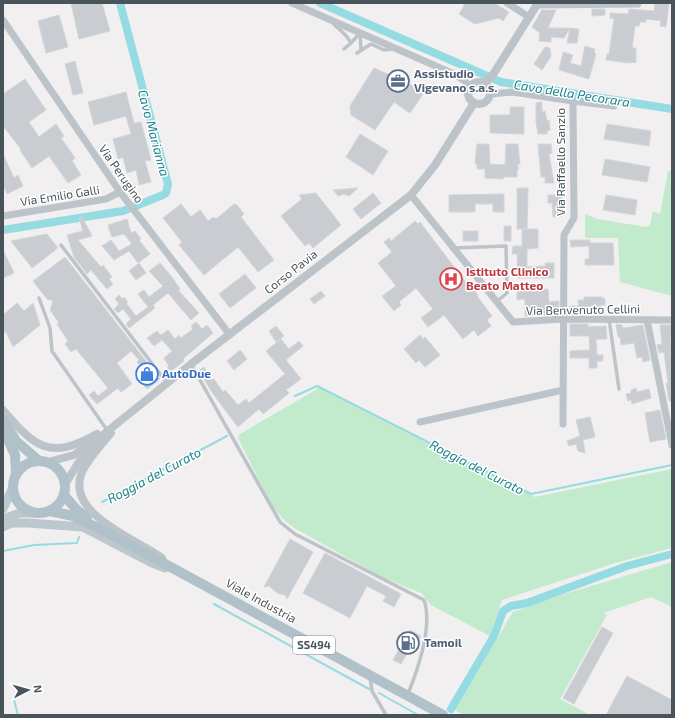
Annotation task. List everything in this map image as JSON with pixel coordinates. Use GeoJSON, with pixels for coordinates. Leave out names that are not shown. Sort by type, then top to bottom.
{"type":"FeatureCollection","features":[{"type":"Feature","properties":{"kind":"main road"},"geometry":{"type":"LineString","coordinates":[[3,420],[16,441],[38,460]]}},
{"type":"Feature","properties":{"kind":"main road"},"geometry":{"type":"LineString","coordinates":[[3,429],[15,455],[16,474],[8,501],[3,509]]}},
{"type":"Feature","properties":{"kind":"main road"},"geometry":{"type":"LineString","coordinates":[[16,474],[29,462],[38,460],[48,462],[60,470],[65,484],[64,495],[61,501],[50,511]]}},
{"type":"Feature","properties":{"kind":"main road"},"geometry":{"type":"LineString","coordinates":[[13,487],[17,501],[28,511],[35,513]]}},
{"type":"Feature","properties":{"kind":"main road","name":"Viale Industria"},"geometry":{"type":"LineString","coordinates":[[64,495],[76,510],[108,533]]}},
{"type":"Feature","properties":{"kind":"main road","name":"Viale Industria"},"geometry":{"type":"LineString","coordinates":[[50,511],[73,516],[108,533],[443,715]]}},
{"type":"Feature","properties":{"kind":"main road","name":"SS494"},"geometry":{"type":"LineString","coordinates":[[35,513],[50,511]]}},
{"type":"Feature","properties":{"kind":"main road"},"geometry":{"type":"LineString","coordinates":[[3,519],[20,513],[35,513]]}},
{"type":"Feature","properties":{"kind":"main road"},"geometry":{"type":"LineString","coordinates":[[3,527],[12,523],[83,527],[152,563],[184,574]]}},
{"type":"Feature","properties":{"kind":"street"},"geometry":{"type":"LineString","coordinates":[[292,3],[454,74],[465,81],[470,88]]}},
{"type":"Feature","properties":{"kind":"street"},"geometry":{"type":"LineString","coordinates":[[507,3],[529,17]]}},
{"type":"Feature","properties":{"kind":"street"},"geometry":{"type":"LineString","coordinates":[[485,83],[494,73],[537,4],[638,4]]}},
{"type":"Feature","properties":{"kind":"street","name":"Via Perugino"},"geometry":{"type":"LineString","coordinates":[[3,20],[131,208],[230,335]]}},
{"type":"Feature","properties":{"kind":"street"},"geometry":{"type":"LineString","coordinates":[[476,82],[485,83],[490,90],[490,99],[483,104],[474,103],[469,97],[470,88],[476,82]]}},
{"type":"Feature","properties":{"kind":"street","name":"Via Raffaello Sanzio"},"geometry":{"type":"LineString","coordinates":[[491,94],[512,92],[573,100],[574,218],[564,235],[563,424]]}},
{"type":"Feature","properties":{"kind":"street"},"geometry":{"type":"LineString","coordinates":[[573,100],[614,106]]}},
{"type":"Feature","properties":{"kind":"street","name":"Corso Pavia"},"geometry":{"type":"LineString","coordinates":[[108,431],[191,364],[411,195],[435,165],[474,103]]}},
{"type":"Feature","properties":{"kind":"street","name":"Via Emilio Galli"},"geometry":{"type":"LineString","coordinates":[[3,216],[106,200],[120,192]]}},
{"type":"Feature","properties":{"kind":"street","name":"Via Benvenuto Cellini"},"geometry":{"type":"LineString","coordinates":[[411,195],[452,248],[513,322],[564,319],[672,320]]}},
{"type":"Feature","properties":{"kind":"street"},"geometry":{"type":"LineString","coordinates":[[647,320],[672,446]]}},
{"type":"Feature","properties":{"kind":"street"},"geometry":{"type":"LineString","coordinates":[[420,422],[563,390]]}},
{"type":"Feature","properties":{"kind":"street"},"geometry":{"type":"LineString","coordinates":[[3,410],[30,440],[50,448],[77,445],[108,431]]}},
{"type":"Feature","properties":{"kind":"street"},"geometry":{"type":"LineString","coordinates":[[48,462],[74,455],[108,431]]}},
{"type":"Feature","properties":{"kind":"street"},"geometry":{"type":"LineString","coordinates":[[108,431],[87,462],[81,474],[78,484],[80,496],[94,515],[112,528],[152,551],[184,574]]}},
{"type":"Feature","properties":{"kind":"street"},"geometry":{"type":"LineString","coordinates":[[65,484],[79,462],[99,438]]}},
{"type":"Feature","properties":{"kind":"lane"},"geometry":{"type":"LineString","coordinates":[[330,20],[339,30],[347,35],[351,43]]}},
{"type":"Feature","properties":{"kind":"lane"},"geometry":{"type":"LineString","coordinates":[[344,48],[360,34]]}},
{"type":"Feature","properties":{"kind":"lane"},"geometry":{"type":"LineString","coordinates":[[360,34],[359,51],[371,44],[384,50],[395,48]]}},
{"type":"Feature","properties":{"kind":"lane"},"geometry":{"type":"LineString","coordinates":[[61,245],[167,383]]}},
{"type":"Feature","properties":{"kind":"lane"},"geometry":{"type":"LineString","coordinates":[[452,248],[506,246],[507,293],[496,302]]}},
{"type":"Feature","properties":{"kind":"lane"},"geometry":{"type":"LineString","coordinates":[[39,298],[50,328],[52,351],[108,431]]}},
{"type":"Feature","properties":{"kind":"lane"},"geometry":{"type":"LineString","coordinates":[[609,319],[619,389]]}},
{"type":"Feature","properties":{"kind":"lane"},"geometry":{"type":"LineString","coordinates":[[191,364],[280,522],[296,534],[424,600],[428,611],[425,635],[415,677],[407,696]]}},
{"type":"Feature","properties":{"kind":"lane"},"geometry":{"type":"LineString","coordinates":[[369,675],[372,691],[386,715]]}},
{"type":"Feature","properties":{"kind":"green space"},"geometry":{"type":"Polygon","coordinates":[[[668,171],[672,171],[672,296],[620,282],[618,238],[585,238],[585,214],[597,219],[646,227],[650,225],[653,211],[660,214],[668,171]]]}},
{"type":"Feature","properties":{"kind":"green space"},"geometry":{"type":"Polygon","coordinates":[[[319,388],[535,497],[672,469],[672,548],[615,563],[502,600],[490,636],[431,605],[421,593],[382,577],[296,529],[286,522],[272,506],[238,438],[240,434],[319,388]]]}},
{"type":"Feature","properties":{"kind":"green space"},"geometry":{"type":"Polygon","coordinates":[[[672,562],[672,607],[651,597],[603,613],[607,615],[560,699],[590,715],[464,715],[455,710],[513,612],[551,598],[672,562]]]}},
{"type":"Feature","properties":{"kind":"building"},"geometry":{"type":"Polygon","coordinates":[[[71,3],[102,3],[110,31],[79,39],[71,3]]]}},
{"type":"Feature","properties":{"kind":"building"},"geometry":{"type":"Polygon","coordinates":[[[464,3],[494,3],[509,12],[503,21],[499,18],[475,24],[459,14],[464,6],[464,3]]]}},
{"type":"Feature","properties":{"kind":"building"},"geometry":{"type":"Polygon","coordinates":[[[655,3],[669,4],[666,27],[660,26],[661,21],[646,19],[646,22],[640,22],[639,26],[635,26],[632,48],[636,48],[636,62],[629,63],[606,60],[607,54],[609,54],[614,19],[610,18],[610,13],[628,14],[629,9],[654,11],[655,3]]]}},
{"type":"Feature","properties":{"kind":"building"},"geometry":{"type":"Polygon","coordinates":[[[592,9],[605,9],[605,15],[592,16],[592,9]]]}},
{"type":"Feature","properties":{"kind":"building"},"geometry":{"type":"Polygon","coordinates":[[[542,10],[556,10],[548,28],[570,28],[564,38],[551,37],[551,42],[539,41],[540,33],[532,27],[542,10]]]}},
{"type":"Feature","properties":{"kind":"building"},"geometry":{"type":"Polygon","coordinates":[[[59,15],[68,47],[46,53],[38,21],[59,15]]]}},
{"type":"Feature","properties":{"kind":"building"},"geometry":{"type":"Polygon","coordinates":[[[570,28],[579,29],[577,43],[567,43],[570,28]]]}},
{"type":"Feature","properties":{"kind":"building"},"geometry":{"type":"Polygon","coordinates":[[[585,46],[595,49],[594,53],[596,54],[589,79],[559,70],[563,52],[573,55],[570,63],[581,66],[585,46]]]}},
{"type":"Feature","properties":{"kind":"building"},"geometry":{"type":"Polygon","coordinates":[[[545,47],[550,48],[551,56],[542,70],[534,64],[545,47]]]}},
{"type":"Feature","properties":{"kind":"building"},"geometry":{"type":"Polygon","coordinates":[[[75,61],[83,93],[73,95],[65,64],[75,61]]]}},
{"type":"Feature","properties":{"kind":"building"},"geometry":{"type":"Polygon","coordinates":[[[374,68],[425,91],[410,113],[394,102],[375,130],[351,115],[350,106],[374,68]]]}},
{"type":"Feature","properties":{"kind":"building"},"geometry":{"type":"Polygon","coordinates":[[[25,79],[46,110],[29,122],[39,137],[56,124],[64,136],[61,138],[75,158],[72,161],[81,175],[68,183],[49,156],[32,168],[20,150],[21,149],[3,126],[3,94],[25,79]]]}},
{"type":"Feature","properties":{"kind":"building"},"geometry":{"type":"Polygon","coordinates":[[[126,92],[134,123],[141,122],[151,160],[145,161],[151,182],[139,185],[136,170],[127,173],[123,157],[118,159],[113,139],[131,134],[126,116],[94,125],[88,102],[126,92]]]}},
{"type":"Feature","properties":{"kind":"building"},"geometry":{"type":"Polygon","coordinates":[[[542,102],[542,112],[545,111],[547,121],[549,120],[550,130],[547,131],[547,134],[538,134],[536,122],[536,103],[542,102]]]}},
{"type":"Feature","properties":{"kind":"building"},"geometry":{"type":"Polygon","coordinates":[[[510,107],[524,107],[524,134],[490,133],[490,115],[510,115],[510,107]]]}},
{"type":"Feature","properties":{"kind":"building"},"geometry":{"type":"Polygon","coordinates":[[[607,124],[651,131],[649,146],[604,139],[607,124]]]}},
{"type":"Feature","properties":{"kind":"building"},"geometry":{"type":"Polygon","coordinates":[[[360,134],[388,151],[373,175],[346,157],[360,134]]]}},
{"type":"Feature","properties":{"kind":"building"},"geometry":{"type":"Polygon","coordinates":[[[477,144],[489,144],[490,164],[505,165],[506,144],[518,144],[520,164],[518,164],[517,177],[504,177],[503,179],[485,178],[485,169],[477,169],[477,164],[475,164],[477,144]]]}},
{"type":"Feature","properties":{"kind":"building"},"geometry":{"type":"Polygon","coordinates":[[[538,144],[551,144],[552,153],[549,154],[554,183],[545,183],[545,177],[541,177],[538,144]]]}},
{"type":"Feature","properties":{"kind":"building"},"geometry":{"type":"Polygon","coordinates":[[[3,154],[14,178],[18,175],[23,186],[7,194],[3,185],[3,154]]]}},
{"type":"Feature","properties":{"kind":"building"},"geometry":{"type":"Polygon","coordinates":[[[605,159],[650,167],[647,182],[602,175],[605,159]]]}},
{"type":"Feature","properties":{"kind":"building"},"geometry":{"type":"Polygon","coordinates":[[[358,188],[349,196],[344,194],[338,196],[333,190],[358,188]]]}},
{"type":"Feature","properties":{"kind":"building"},"geometry":{"type":"Polygon","coordinates":[[[517,188],[528,188],[527,229],[517,229],[517,188]]]}},
{"type":"Feature","properties":{"kind":"building"},"geometry":{"type":"Polygon","coordinates":[[[316,193],[341,225],[313,248],[309,243],[305,246],[281,216],[302,199],[299,195],[316,193]]]}},
{"type":"Feature","properties":{"kind":"building"},"geometry":{"type":"Polygon","coordinates":[[[373,193],[381,203],[361,219],[353,209],[373,193]]]}},
{"type":"Feature","properties":{"kind":"building"},"geometry":{"type":"Polygon","coordinates":[[[504,194],[504,212],[493,212],[493,204],[475,204],[475,212],[449,212],[449,195],[504,194]]]}},
{"type":"Feature","properties":{"kind":"building"},"geometry":{"type":"Polygon","coordinates":[[[548,195],[562,195],[562,216],[553,217],[552,203],[548,203],[548,195]]]}},
{"type":"Feature","properties":{"kind":"building"},"geometry":{"type":"Polygon","coordinates":[[[606,195],[637,200],[635,215],[603,210],[606,195]]]}},
{"type":"Feature","properties":{"kind":"building"},"geometry":{"type":"Polygon","coordinates":[[[181,204],[191,217],[200,210],[208,221],[214,217],[216,219],[234,204],[237,205],[244,214],[241,217],[274,260],[258,272],[238,247],[204,275],[179,245],[182,242],[163,218],[181,204]]]}},
{"type":"Feature","properties":{"kind":"building"},"geometry":{"type":"Polygon","coordinates":[[[82,217],[92,236],[78,240],[101,267],[103,265],[112,277],[109,279],[113,284],[107,289],[91,270],[87,274],[74,257],[67,235],[83,231],[79,218],[82,217]]]}},
{"type":"Feature","properties":{"kind":"building"},"geometry":{"type":"Polygon","coordinates":[[[127,219],[131,233],[135,231],[141,239],[139,240],[150,254],[138,263],[129,251],[114,260],[102,246],[111,240],[119,251],[132,244],[124,234],[112,237],[108,225],[127,219]]]}},
{"type":"Feature","properties":{"kind":"building","name":"Istituto Clinico Beato Matteo"},"geometry":{"type":"Polygon","coordinates":[[[415,221],[418,224],[420,222],[467,284],[468,283],[478,295],[477,296],[492,316],[487,320],[491,326],[478,336],[474,330],[463,339],[444,315],[428,327],[421,318],[433,309],[416,288],[399,302],[401,305],[394,311],[382,296],[396,286],[378,263],[392,252],[384,242],[389,238],[391,241],[415,221]]]}},
{"type":"Feature","properties":{"kind":"building"},"geometry":{"type":"Polygon","coordinates":[[[504,226],[511,226],[511,241],[504,241],[504,226]]]}},
{"type":"Feature","properties":{"kind":"building"},"geometry":{"type":"Polygon","coordinates":[[[522,229],[538,229],[538,248],[527,249],[527,267],[545,266],[545,263],[554,263],[554,278],[518,278],[517,254],[512,254],[513,246],[522,246],[522,229]]]}},
{"type":"Feature","properties":{"kind":"building"},"geometry":{"type":"Polygon","coordinates":[[[463,231],[478,231],[478,241],[463,241],[463,231]]]}},
{"type":"Feature","properties":{"kind":"building"},"geometry":{"type":"Polygon","coordinates":[[[47,234],[58,248],[32,268],[11,241],[47,234]]]}},
{"type":"Feature","properties":{"kind":"building"},"geometry":{"type":"Polygon","coordinates":[[[570,240],[590,240],[590,243],[613,243],[614,265],[585,265],[585,259],[589,259],[589,246],[571,247],[570,240]]]}},
{"type":"Feature","properties":{"kind":"building"},"geometry":{"type":"Polygon","coordinates":[[[3,250],[14,273],[3,278],[3,250]]]}},
{"type":"Feature","properties":{"kind":"building"},"geometry":{"type":"Polygon","coordinates":[[[65,257],[160,379],[147,389],[142,383],[149,378],[137,362],[139,360],[131,351],[117,363],[132,384],[121,392],[118,388],[97,404],[89,395],[94,391],[98,396],[108,388],[76,349],[71,352],[65,344],[68,341],[57,324],[59,323],[50,310],[53,301],[47,299],[33,281],[65,257]]]}},
{"type":"Feature","properties":{"kind":"building"},"geometry":{"type":"Polygon","coordinates":[[[139,263],[146,273],[136,280],[129,271],[139,263]]]}},
{"type":"Feature","properties":{"kind":"building"},"geometry":{"type":"Polygon","coordinates":[[[160,263],[180,289],[178,290],[199,313],[191,320],[168,293],[153,305],[155,308],[129,328],[126,324],[131,319],[123,309],[118,313],[114,309],[119,304],[115,299],[119,295],[122,299],[124,297],[128,302],[126,303],[136,316],[148,307],[138,294],[144,290],[149,297],[163,286],[149,271],[160,263]]]}},
{"type":"Feature","properties":{"kind":"building"},"geometry":{"type":"Polygon","coordinates":[[[245,274],[256,288],[230,308],[219,294],[245,274]]]}},
{"type":"Feature","properties":{"kind":"building"},"geometry":{"type":"Polygon","coordinates":[[[548,289],[549,302],[559,301],[559,314],[525,316],[525,301],[524,299],[517,300],[517,290],[548,289]]]}},
{"type":"Feature","properties":{"kind":"building"},"geometry":{"type":"Polygon","coordinates":[[[321,291],[325,296],[314,304],[310,299],[321,291]]]}},
{"type":"Feature","properties":{"kind":"building"},"geometry":{"type":"Polygon","coordinates":[[[584,297],[601,297],[605,299],[605,305],[601,305],[601,309],[582,310],[582,314],[570,314],[570,306],[579,306],[578,300],[584,300],[584,297]]]}},
{"type":"Feature","properties":{"kind":"building"},"geometry":{"type":"Polygon","coordinates":[[[17,303],[24,311],[33,303],[40,325],[13,347],[6,332],[3,333],[3,315],[17,303]]]}},
{"type":"Feature","properties":{"kind":"building"},"geometry":{"type":"Polygon","coordinates":[[[196,322],[202,329],[207,325],[213,333],[183,359],[184,361],[170,372],[167,368],[169,366],[164,358],[172,351],[162,340],[154,346],[147,338],[157,331],[161,335],[168,330],[175,339],[179,335],[181,338],[193,329],[191,326],[196,322]]]}},
{"type":"Feature","properties":{"kind":"building"},"geometry":{"type":"Polygon","coordinates":[[[570,324],[588,324],[588,327],[606,326],[607,339],[596,339],[597,355],[603,355],[603,361],[597,361],[597,368],[589,368],[589,358],[570,358],[570,351],[590,350],[589,336],[570,336],[570,324]]]}},
{"type":"Feature","properties":{"kind":"building"},"geometry":{"type":"Polygon","coordinates":[[[616,324],[622,325],[623,328],[643,325],[650,360],[643,362],[642,357],[637,358],[634,343],[621,345],[616,324]]]}},
{"type":"Feature","properties":{"kind":"building"},"geometry":{"type":"Polygon","coordinates":[[[660,325],[672,325],[672,336],[670,336],[672,350],[670,351],[672,362],[672,401],[669,401],[666,383],[668,383],[664,352],[659,353],[657,345],[662,344],[660,325]]]}},
{"type":"Feature","properties":{"kind":"building"},"geometry":{"type":"Polygon","coordinates":[[[276,326],[284,336],[276,342],[269,331],[276,326]]]}},
{"type":"Feature","properties":{"kind":"building"},"geometry":{"type":"Polygon","coordinates":[[[420,335],[423,339],[425,337],[440,355],[425,367],[419,360],[416,363],[404,349],[420,335]]]}},
{"type":"Feature","properties":{"kind":"building"},"geometry":{"type":"Polygon","coordinates":[[[281,339],[289,349],[299,341],[303,346],[286,360],[301,379],[286,390],[289,393],[263,414],[259,409],[238,427],[213,394],[199,371],[204,367],[212,380],[214,379],[223,392],[225,390],[238,405],[246,399],[249,403],[285,374],[266,351],[281,339]]]}},
{"type":"Feature","properties":{"kind":"building"},"geometry":{"type":"Polygon","coordinates":[[[240,350],[247,359],[234,370],[227,361],[240,350]]]}},
{"type":"Feature","properties":{"kind":"building"},"geometry":{"type":"Polygon","coordinates":[[[636,388],[637,392],[649,389],[651,398],[632,404],[631,400],[628,401],[626,394],[631,393],[631,390],[636,388]]]}},
{"type":"Feature","properties":{"kind":"building"},"geometry":{"type":"Polygon","coordinates":[[[660,410],[666,439],[650,442],[645,413],[660,410]]]}},
{"type":"Feature","properties":{"kind":"building"},"geometry":{"type":"Polygon","coordinates":[[[590,417],[595,437],[583,440],[585,453],[578,451],[576,444],[569,446],[567,441],[580,436],[576,420],[590,417]]]}},
{"type":"Feature","properties":{"kind":"building"},"geometry":{"type":"Polygon","coordinates":[[[290,539],[313,552],[287,599],[285,595],[277,593],[269,586],[264,587],[290,539]]]}},
{"type":"Feature","properties":{"kind":"building"},"geometry":{"type":"Polygon","coordinates":[[[325,553],[401,594],[394,607],[383,601],[386,596],[367,586],[350,618],[303,593],[325,553]]]}},
{"type":"Feature","properties":{"kind":"building"},"geometry":{"type":"Polygon","coordinates":[[[602,627],[613,633],[574,704],[563,698],[602,627]]]}},
{"type":"Feature","properties":{"kind":"building"},"geometry":{"type":"Polygon","coordinates":[[[410,630],[421,636],[416,644],[413,643],[401,664],[393,660],[410,630]]]}},
{"type":"Feature","properties":{"kind":"building"},"geometry":{"type":"Polygon","coordinates":[[[627,676],[672,700],[672,715],[606,715],[627,676]]]}},
{"type":"Feature","properties":{"kind":"waterway","name":"Cavo Marianna"},"geometry":{"type":"LineString","coordinates":[[3,230],[123,211],[166,193],[168,184],[120,3]]}},
{"type":"Feature","properties":{"kind":"waterway","name":"Cavo della Pecorara"},"geometry":{"type":"LineString","coordinates":[[320,3],[501,82],[672,109]]}},
{"type":"Feature","properties":{"kind":"waterway","name":"Roggia del Curato"},"geometry":{"type":"LineString","coordinates":[[295,396],[317,386],[531,494],[672,465]]}},
{"type":"Feature","properties":{"kind":"waterway","name":"Roggia del Curato"},"geometry":{"type":"LineString","coordinates":[[102,502],[227,436]]}},
{"type":"Feature","properties":{"kind":"waterway","name":"Roggia del Curato"},"geometry":{"type":"LineString","coordinates":[[3,551],[34,545],[77,543],[79,537]]}},
{"type":"Feature","properties":{"kind":"waterway"},"geometry":{"type":"LineString","coordinates":[[451,709],[494,636],[503,611],[511,606],[527,603],[627,566],[672,554]]}},
{"type":"Feature","properties":{"kind":"waterway"},"geometry":{"type":"LineString","coordinates":[[214,604],[369,689]]}},
{"type":"Feature","properties":{"kind":"waterway"},"geometry":{"type":"LineString","coordinates":[[379,693],[418,715]]}},
{"type":"Feature","properties":{"kind":"waterway"},"geometry":{"type":"LineString","coordinates":[[14,700],[18,715]]}},
{"type":"Feature","properties":{"kind":"place","name":"Assistudio Vigevano s.a.s."},"geometry":{"type":"Point","coordinates":[398,81]}},
{"type":"Feature","properties":{"kind":"place","name":"Istituto Clinico Beato Matteo"},"geometry":{"type":"Point","coordinates":[451,279]}},
{"type":"Feature","properties":{"kind":"place","name":"AutoDue"},"geometry":{"type":"Point","coordinates":[147,374]}},
{"type":"Feature","properties":{"kind":"place","name":"Tamoil"},"geometry":{"type":"Point","coordinates":[408,643]}}]}
